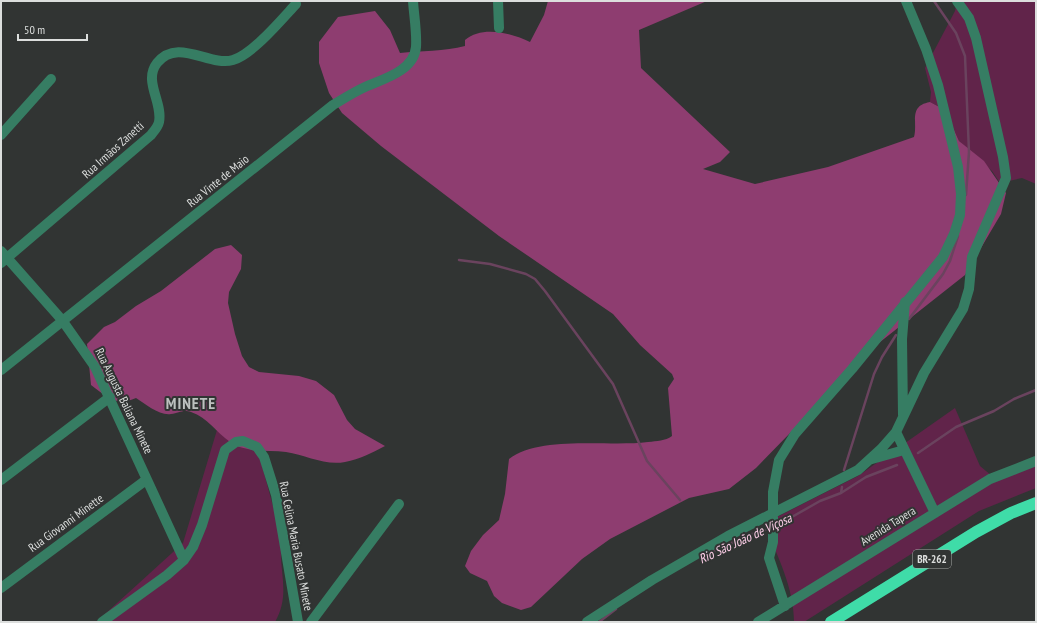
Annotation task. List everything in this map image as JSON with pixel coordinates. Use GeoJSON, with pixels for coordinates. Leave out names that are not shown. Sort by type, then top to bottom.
{"type":"FeatureCollection","features":[{"type":"Feature","properties":{"kind":"highway","name":"BR-262"},"geometry":{"type":"LineString","coordinates":[[831,622],[976,532],[1011,513],[1036,503]]}},
{"type":"Feature","properties":{"kind":"street","name":"Rua Vinte de Maio"},"geometry":{"type":"LineString","coordinates":[[1,370],[332,105],[366,87],[394,76],[401,70],[416,49],[413,1]]}},
{"type":"Feature","properties":{"kind":"street"},"geometry":{"type":"LineString","coordinates":[[498,1],[499,28]]}},
{"type":"Feature","properties":{"kind":"street"},"geometry":{"type":"LineString","coordinates":[[785,606],[769,558],[773,528],[772,512],[775,478],[779,460],[786,447],[905,302],[927,279],[943,257],[954,234],[960,215],[961,194],[958,167],[938,85],[926,49],[906,1]]}},
{"type":"Feature","properties":{"kind":"street"},"geometry":{"type":"LineString","coordinates":[[587,622],[684,560],[772,512],[840,480],[870,460],[896,432],[924,373],[963,309],[969,289],[972,257],[1004,185],[1006,170],[976,38],[969,18],[957,1]]}},
{"type":"Feature","properties":{"kind":"street","name":"Rua Irmãos Zanetti"},"geometry":{"type":"LineString","coordinates":[[3,257],[151,135],[158,124],[160,117],[151,79],[152,70],[158,62],[168,56],[190,52],[219,60],[232,60],[257,44],[296,4]]}},
{"type":"Feature","properties":{"kind":"street"},"geometry":{"type":"LineString","coordinates":[[1,135],[51,78]]}},
{"type":"Feature","properties":{"kind":"street","name":"Rua Augusta Baliana Minete"},"geometry":{"type":"LineString","coordinates":[[3,257],[62,320],[95,367],[184,560]]}},
{"type":"Feature","properties":{"kind":"street"},"geometry":{"type":"LineString","coordinates":[[903,417],[902,339],[905,302]]}},
{"type":"Feature","properties":{"kind":"street"},"geometry":{"type":"LineString","coordinates":[[1,480],[110,397]]}},
{"type":"Feature","properties":{"kind":"street"},"geometry":{"type":"LineString","coordinates":[[896,432],[935,513]]}},
{"type":"Feature","properties":{"kind":"street","name":"Rua Celina Maria Busato Minete"},"geometry":{"type":"LineString","coordinates":[[102,622],[184,560],[193,547],[202,524],[225,450],[236,442],[243,441],[257,447],[264,457],[276,496],[298,622]]}},
{"type":"Feature","properties":{"kind":"street"},"geometry":{"type":"LineString","coordinates":[[870,460],[904,450]]}},
{"type":"Feature","properties":{"kind":"street","name":"Avenida Tapera"},"geometry":{"type":"LineString","coordinates":[[758,622],[990,479],[1036,461]]}},
{"type":"Feature","properties":{"kind":"street","name":"Rua Giovanni Minette"},"geometry":{"type":"LineString","coordinates":[[1,588],[146,480]]}},
{"type":"Feature","properties":{"kind":"street","name":"Rua Celina Maria Busato Minete"},"geometry":{"type":"LineString","coordinates":[[312,622],[399,504]]}},
{"type":"Feature","properties":{"kind":"shaded area"},"geometry":{"type":"Polygon","coordinates":[[[548,1],[707,1],[639,30],[641,68],[730,152],[720,162],[703,169],[755,184],[828,167],[914,137],[916,111],[923,104],[930,102],[945,110],[959,141],[984,161],[1006,193],[1001,214],[965,275],[875,346],[756,468],[729,489],[689,498],[610,539],[582,559],[531,607],[521,610],[502,603],[494,596],[487,581],[470,573],[465,566],[471,551],[483,535],[499,520],[505,494],[509,459],[522,452],[538,447],[557,444],[632,443],[658,441],[669,438],[672,436],[668,388],[674,379],[672,374],[640,345],[613,314],[499,236],[381,146],[342,113],[329,93],[319,63],[319,42],[338,17],[375,11],[390,30],[400,53],[457,48],[465,46],[465,40],[472,35],[488,32],[506,33],[530,42],[544,15],[548,1]]]}},
{"type":"Feature","properties":{"kind":"shaded area"},"geometry":{"type":"Polygon","coordinates":[[[957,1],[1036,1],[1036,184],[1022,178],[1000,183],[992,171],[959,141],[945,110],[930,102],[931,92],[925,68],[955,11],[957,1]]]}},
{"type":"Feature","properties":{"kind":"shaded area"},"geometry":{"type":"Polygon","coordinates":[[[231,245],[242,255],[241,269],[229,292],[228,303],[242,356],[249,367],[259,372],[299,376],[316,381],[334,395],[347,420],[355,429],[385,446],[350,461],[338,463],[330,463],[293,453],[243,448],[230,442],[207,421],[191,412],[186,411],[171,414],[162,413],[136,398],[129,401],[117,401],[107,397],[91,385],[87,344],[104,327],[115,322],[136,306],[161,291],[215,249],[231,245]]]}},
{"type":"Feature","properties":{"kind":"shaded area"},"geometry":{"type":"Polygon","coordinates":[[[955,408],[980,466],[992,476],[1036,462],[1036,488],[979,511],[804,622],[794,622],[788,585],[766,527],[767,522],[858,476],[955,408]]]}},
{"type":"Feature","properties":{"kind":"shaded area"},"geometry":{"type":"Polygon","coordinates":[[[217,430],[230,442],[258,451],[282,539],[281,560],[283,601],[275,622],[99,622],[105,614],[183,543],[217,430]]]}},
{"type":"Feature","properties":{"kind":"waterway"},"geometry":{"type":"LineString","coordinates":[[934,1],[956,33],[965,56],[969,152],[966,195]]}},
{"type":"Feature","properties":{"kind":"waterway"},"geometry":{"type":"LineString","coordinates":[[909,319],[943,274],[950,261],[958,236]]}},
{"type":"Feature","properties":{"kind":"waterway"},"geometry":{"type":"LineString","coordinates":[[459,260],[490,264],[526,274],[535,279],[613,384],[647,461],[680,500]]}},
{"type":"Feature","properties":{"kind":"waterway"},"geometry":{"type":"LineString","coordinates":[[844,470],[874,374],[882,357],[896,335]]}},
{"type":"Feature","properties":{"kind":"waterway","name":"Rio São João de Viçosa"},"geometry":{"type":"LineString","coordinates":[[918,453],[956,427],[994,411],[1014,399],[1036,390]]}},
{"type":"Feature","properties":{"kind":"waterway","name":"Rio São João de Viçosa"},"geometry":{"type":"LineString","coordinates":[[776,526],[820,501],[841,493],[866,477],[897,465]]}},
{"type":"Feature","properties":{"kind":"waterway","name":"Rio São João de Viçosa"},"geometry":{"type":"LineString","coordinates":[[841,493],[842,487]]}},
{"type":"Feature","properties":{"kind":"waterway","name":"Rio São João de Viçosa"},"geometry":{"type":"LineString","coordinates":[[702,557],[749,535],[771,528]]}},
{"type":"Feature","properties":{"kind":"waterway","name":"Rio São João de Viçosa"},"geometry":{"type":"LineString","coordinates":[[599,622],[616,609]]}},
{"type":"Feature","properties":{"kind":"district","name":"MINETE"},"geometry":{"type":"Point","coordinates":[191,403]}}]}
